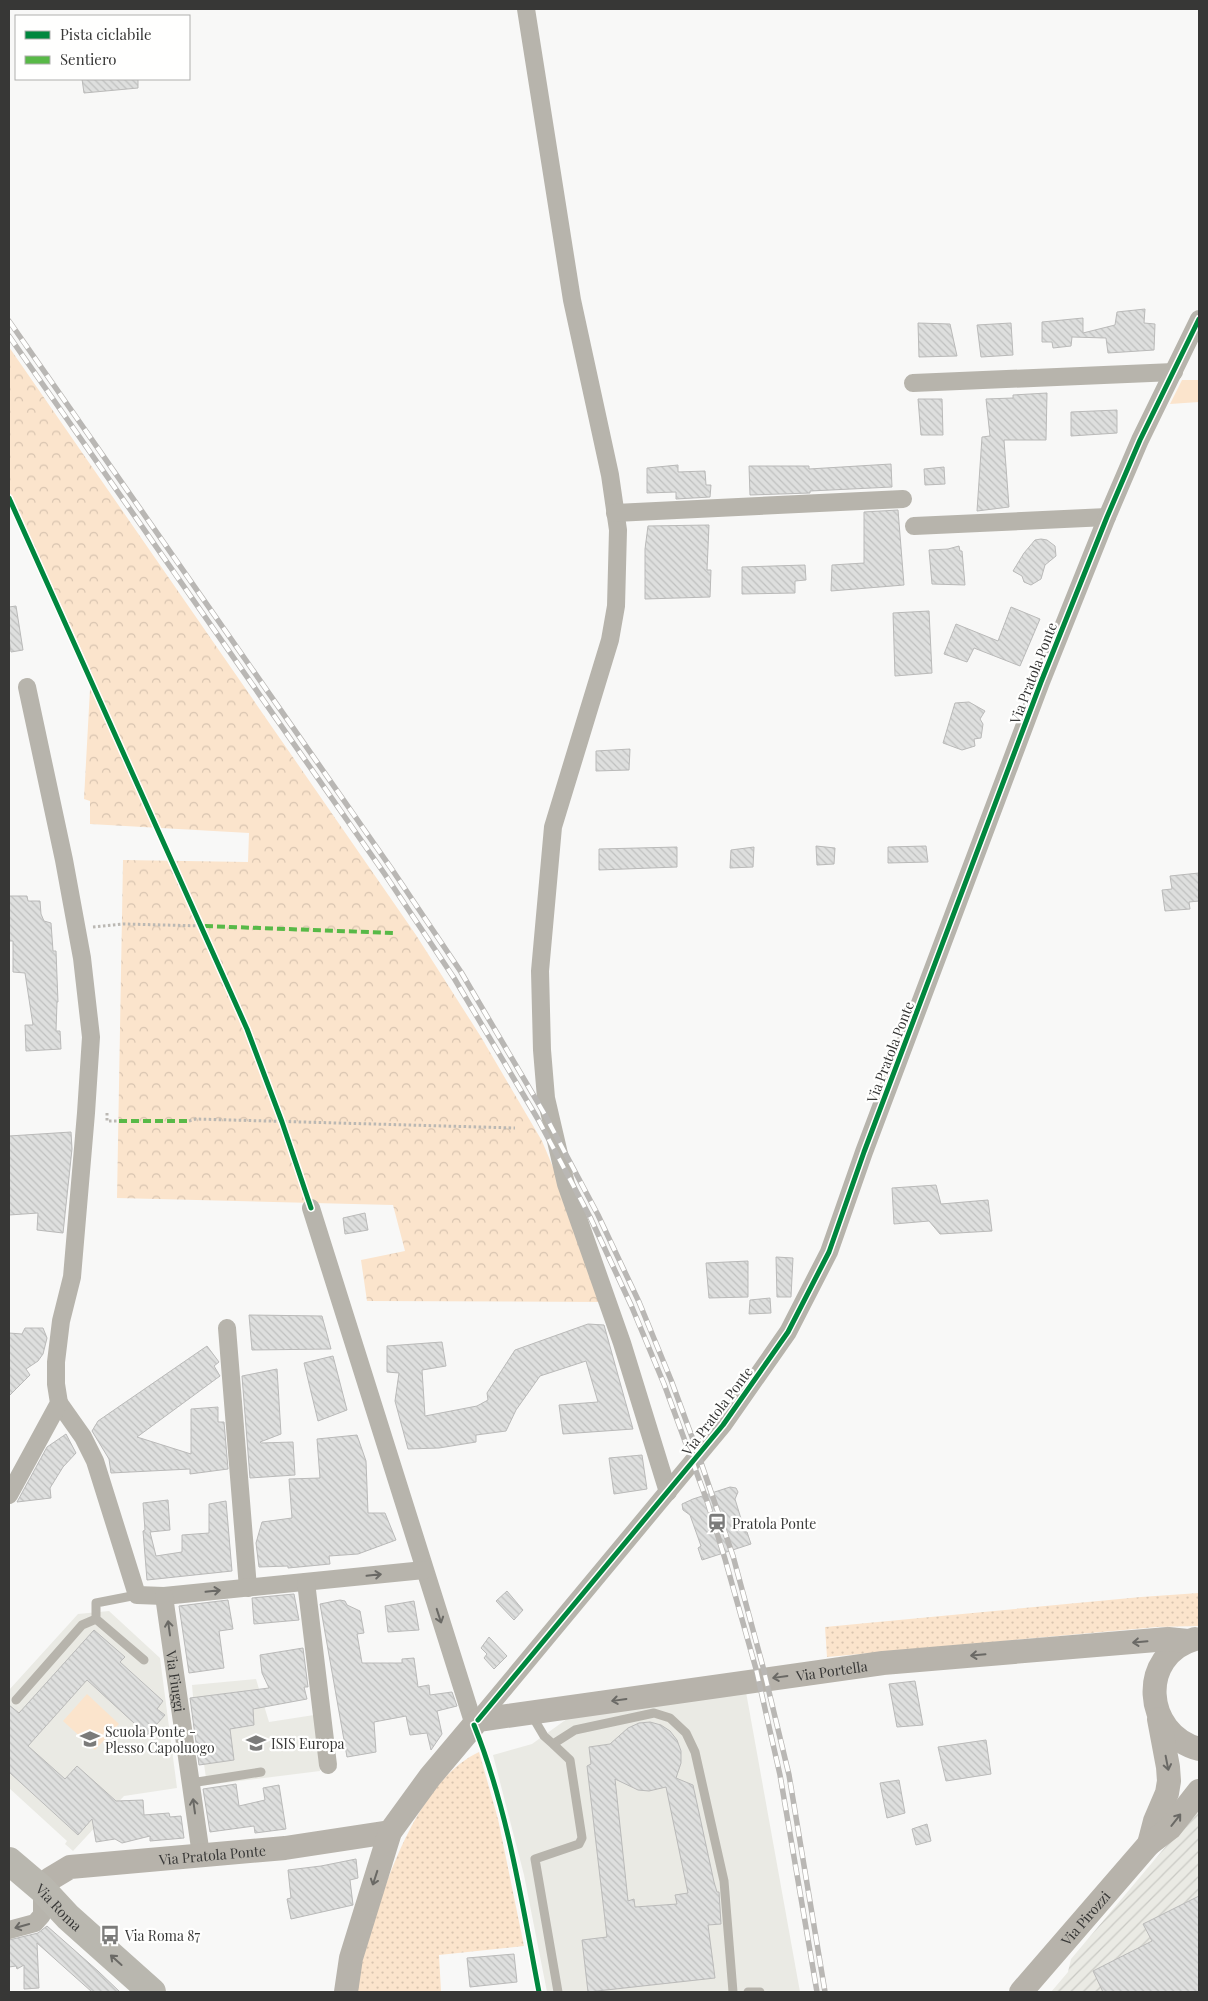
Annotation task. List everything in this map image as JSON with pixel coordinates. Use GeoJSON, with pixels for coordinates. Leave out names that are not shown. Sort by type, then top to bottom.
{"type":"FeatureCollection","features":[{"type":"Feature","properties":{"kind":"main road","name":"Via Portella"},"geometry":{"type":"LineString","coordinates":[[476,1722],[530,1712],[883,1663],[1168,1639],[1194,1639]]}},
{"type":"Feature","properties":{"kind":"main road","name":"Via Portella"},"geometry":{"type":"LineString","coordinates":[[1194,1639],[1176,1648],[1164,1662],[1156,1677],[1154,1694],[1158,1715],[1167,1730],[1181,1742],[1199,1749]]}},
{"type":"Feature","properties":{"kind":"main road"},"geometry":{"type":"LineString","coordinates":[[1149,1844],[1155,1821],[1167,1793],[1169,1781],[1158,1715]]}},
{"type":"Feature","properties":{"kind":"main road","name":"Via Pratola Ponte"},"geometry":{"type":"LineString","coordinates":[[346,1992],[351,1958],[390,1832],[430,1777],[476,1722]]}},
{"type":"Feature","properties":{"kind":"main road"},"geometry":{"type":"LineString","coordinates":[[1149,1844],[1170,1828],[1199,1791]]}},
{"type":"Feature","properties":{"kind":"main road","name":"Via Pratola Ponte"},"geometry":{"type":"LineString","coordinates":[[42,1889],[50,1879],[70,1867],[285,1848],[390,1832]]}},
{"type":"Feature","properties":{"kind":"main road","name":"Via Pirozzi"},"geometry":{"type":"LineString","coordinates":[[1021,1992],[1149,1844]]}},
{"type":"Feature","properties":{"kind":"main road","name":"Via Roma"},"geometry":{"type":"LineString","coordinates":[[9,1861],[42,1889],[68,1917],[152,1992]]}},
{"type":"Feature","properties":{"kind":"street"},"geometry":{"type":"LineString","coordinates":[[526,9],[572,300],[610,475],[618,530],[616,606],[610,640],[553,827],[540,971],[542,1050],[546,1098],[566,1184],[622,1343],[668,1492]]}},
{"type":"Feature","properties":{"kind":"street","name":"Via Pratola Ponte"},"geometry":{"type":"LineString","coordinates":[[476,1722],[723,1425],[788,1332],[829,1252],[864,1152],[1041,682],[1107,516],[1140,440],[1199,319]]}},
{"type":"Feature","properties":{"kind":"street"},"geometry":{"type":"LineString","coordinates":[[913,383],[1174,372]]}},
{"type":"Feature","properties":{"kind":"street"},"geometry":{"type":"LineString","coordinates":[[615,513],[903,499]]}},
{"type":"Feature","properties":{"kind":"street"},"geometry":{"type":"LineString","coordinates":[[914,526],[1107,516]]}},
{"type":"Feature","properties":{"kind":"street"},"geometry":{"type":"LineString","coordinates":[[27,687],[77,928],[91,1037],[72,1278],[62,1321],[56,1362],[56,1384],[59,1403],[83,1437],[95,1461],[137,1595],[164,1596],[424,1570]]}},
{"type":"Feature","properties":{"kind":"street"},"geometry":{"type":"LineString","coordinates":[[311,1208],[424,1570],[476,1722]]}},
{"type":"Feature","properties":{"kind":"street"},"geometry":{"type":"LineString","coordinates":[[227,1328],[248,1588]]}},
{"type":"Feature","properties":{"kind":"street"},"geometry":{"type":"LineString","coordinates":[[9,1495],[59,1403]]}},
{"type":"Feature","properties":{"kind":"street"},"geometry":{"type":"LineString","coordinates":[[306,1582],[324,1766]]}},
{"type":"Feature","properties":{"kind":"street","name":"Via Fiuggi"},"geometry":{"type":"LineString","coordinates":[[164,1596],[201,1855]]}},
{"type":"Feature","properties":{"kind":"street"},"geometry":{"type":"LineString","coordinates":[[9,1930],[35,1923],[42,1915],[42,1889]]}},
{"type":"Feature","properties":{"kind":"lane"},"geometry":{"type":"LineString","coordinates":[[137,1595],[96,1603],[96,1619],[144,1660]]}},
{"type":"Feature","properties":{"kind":"lane"},"geometry":{"type":"LineString","coordinates":[[16,1700],[82,1625],[96,1619]]}},
{"type":"Feature","properties":{"kind":"lane"},"geometry":{"type":"LineString","coordinates":[[530,1712],[544,1736],[570,1760],[582,1838],[579,1844],[536,1859],[558,1992]]}},
{"type":"Feature","properties":{"kind":"lane"},"geometry":{"type":"LineString","coordinates":[[553,1744],[575,1730],[654,1712],[670,1718],[686,1733],[695,1752],[724,1881],[733,1992]]}},
{"type":"Feature","properties":{"kind":"lane"},"geometry":{"type":"LineString","coordinates":[[191,1782],[261,1772]]}},
{"type":"Feature","properties":{"kind":"lane"},"geometry":{"type":"LineString","coordinates":[[748,1992],[760,1992]]}},
{"type":"Feature","properties":{"kind":"path"},"geometry":{"type":"LineString","coordinates":[[198,917],[204,926],[206,934]]}},
{"type":"Feature","properties":{"kind":"path"},"geometry":{"type":"LineString","coordinates":[[77,928],[124,924],[204,926]]}},
{"type":"Feature","properties":{"kind":"path"},"geometry":{"type":"LineString","coordinates":[[107,1113],[107,1121],[118,1122]]}},
{"type":"Feature","properties":{"kind":"path"},"geometry":{"type":"LineString","coordinates":[[189,1120],[281,1119],[515,1128]]}},
{"type":"Feature","properties":{"kind":"path"},"geometry":{"type":"LineString","coordinates":[[281,1119],[285,1130]]}},
{"type":"Feature","properties":{"kind":"shaded area","name":"Scuola Ponte - Plesso Capoluogo"},"geometry":{"type":"Polygon","coordinates":[[[109,1611],[160,1658],[177,1788],[124,1796],[73,1851],[65,1844],[67,1841],[9,1788],[9,1690],[78,1614],[109,1611]]]}},
{"type":"Feature","properties":{"kind":"shaded area","name":"ISIS Europa"},"geometry":{"type":"Polygon","coordinates":[[[256,1679],[269,1722],[314,1715],[320,1771],[207,1785],[204,1764],[199,1765],[191,1698],[193,1697],[192,1685],[256,1679]]]}},
{"type":"Feature","properties":{"kind":"shaded area"},"geometry":{"type":"Polygon","coordinates":[[[746,1692],[800,1992],[547,1992],[524,1875],[493,1755],[532,1744],[571,1716],[746,1692]]]}},
{"type":"Feature","properties":{"kind":"shaded area"},"geometry":{"type":"Polygon","coordinates":[[[1199,1807],[1199,1992],[1051,1992],[1068,1972],[1071,1959],[1199,1807]]]}},
{"type":"Feature","properties":{"kind":"green space"},"geometry":{"type":"Polygon","coordinates":[[[9,347],[416,935],[481,1037],[542,1141],[563,1191],[603,1302],[367,1301],[361,1260],[405,1251],[393,1205],[117,1198],[123,860],[248,862],[249,833],[90,824],[90,801],[84,799],[91,671],[9,491],[9,347]]]}},
{"type":"Feature","properties":{"kind":"green space"},"geometry":{"type":"Polygon","coordinates":[[[1182,380],[1199,380],[1199,402],[1170,404],[1182,380]]]}},
{"type":"Feature","properties":{"kind":"green space"},"geometry":{"type":"Polygon","coordinates":[[[1199,1593],[1199,1626],[1157,1627],[827,1657],[825,1627],[1199,1593]]]}},
{"type":"Feature","properties":{"kind":"green space"},"geometry":{"type":"Polygon","coordinates":[[[87,1694],[119,1724],[95,1750],[63,1721],[87,1694]]]}},
{"type":"Feature","properties":{"kind":"green space"},"geometry":{"type":"Polygon","coordinates":[[[479,1752],[498,1819],[524,1946],[439,1955],[441,1991],[354,1992],[383,1893],[413,1824],[432,1794],[454,1769],[479,1752]]]}},
{"type":"Feature","properties":{"kind":"building"},"geometry":{"type":"Polygon","coordinates":[[[82,80],[138,80],[138,88],[84,93],[82,80]]]}},
{"type":"Feature","properties":{"kind":"building"},"geometry":{"type":"Polygon","coordinates":[[[1145,309],[1144,323],[1155,324],[1154,350],[1108,353],[1106,338],[1072,337],[1071,346],[1053,348],[1052,342],[1042,342],[1042,322],[1083,318],[1083,333],[1115,325],[1117,312],[1145,309]]]}},
{"type":"Feature","properties":{"kind":"building"},"geometry":{"type":"Polygon","coordinates":[[[918,323],[950,324],[957,356],[919,357],[918,323]]]}},
{"type":"Feature","properties":{"kind":"building"},"geometry":{"type":"Polygon","coordinates":[[[1011,323],[1013,355],[981,357],[977,325],[1011,323]]]}},
{"type":"Feature","properties":{"kind":"building"},"geometry":{"type":"Polygon","coordinates":[[[1047,393],[1046,440],[1004,440],[1009,507],[977,511],[982,437],[990,436],[986,399],[1013,398],[1013,395],[1047,393]]]}},
{"type":"Feature","properties":{"kind":"building"},"geometry":{"type":"Polygon","coordinates":[[[918,399],[942,399],[943,435],[921,435],[918,399]]]}},
{"type":"Feature","properties":{"kind":"building"},"geometry":{"type":"Polygon","coordinates":[[[1117,410],[1117,433],[1071,436],[1071,412],[1117,410]]]}},
{"type":"Feature","properties":{"kind":"building"},"geometry":{"type":"Polygon","coordinates":[[[891,464],[892,487],[750,495],[749,466],[809,466],[809,469],[891,464]]]}},
{"type":"Feature","properties":{"kind":"building"},"geometry":{"type":"Polygon","coordinates":[[[678,465],[678,472],[705,471],[706,485],[711,485],[710,497],[676,499],[676,492],[647,493],[647,468],[678,465]]]}},
{"type":"Feature","properties":{"kind":"building"},"geometry":{"type":"Polygon","coordinates":[[[944,467],[945,484],[925,485],[924,469],[944,467]]]}},
{"type":"Feature","properties":{"kind":"building"},"geometry":{"type":"Polygon","coordinates":[[[898,510],[904,585],[831,591],[832,565],[864,563],[864,512],[898,510]]]}},
{"type":"Feature","properties":{"kind":"building"},"geometry":{"type":"Polygon","coordinates":[[[709,525],[707,570],[711,570],[710,597],[645,599],[645,549],[648,526],[709,525]]]}},
{"type":"Feature","properties":{"kind":"building"},"geometry":{"type":"Polygon","coordinates":[[[1035,540],[1047,540],[1055,546],[1056,556],[1045,565],[1041,579],[1031,585],[1024,582],[1022,576],[1013,571],[1035,540]]]}},
{"type":"Feature","properties":{"kind":"building"},"geometry":{"type":"Polygon","coordinates":[[[959,546],[960,551],[962,551],[965,585],[932,584],[929,550],[948,549],[959,546]]]}},
{"type":"Feature","properties":{"kind":"building"},"geometry":{"type":"Polygon","coordinates":[[[805,565],[806,580],[795,581],[795,593],[742,594],[742,567],[805,565]]]}},
{"type":"Feature","properties":{"kind":"building"},"geometry":{"type":"Polygon","coordinates":[[[16,606],[23,650],[11,652],[9,607],[16,606]]]}},
{"type":"Feature","properties":{"kind":"building"},"geometry":{"type":"Polygon","coordinates":[[[1011,607],[1040,619],[1020,666],[974,648],[967,662],[944,654],[956,624],[998,641],[1011,607]]]}},
{"type":"Feature","properties":{"kind":"building"},"geometry":{"type":"Polygon","coordinates":[[[929,611],[932,673],[895,676],[893,613],[929,611]]]}},
{"type":"Feature","properties":{"kind":"building"},"geometry":{"type":"Polygon","coordinates":[[[969,702],[985,711],[980,719],[983,724],[981,738],[974,739],[975,746],[962,750],[943,743],[955,703],[969,702]]]}},
{"type":"Feature","properties":{"kind":"building"},"geometry":{"type":"Polygon","coordinates":[[[630,749],[629,770],[596,771],[596,751],[630,749]]]}},
{"type":"Feature","properties":{"kind":"building"},"geometry":{"type":"Polygon","coordinates":[[[816,846],[835,848],[834,864],[817,865],[816,846]]]}},
{"type":"Feature","properties":{"kind":"building"},"geometry":{"type":"Polygon","coordinates":[[[926,846],[928,862],[888,863],[888,847],[926,846]]]}},
{"type":"Feature","properties":{"kind":"building"},"geometry":{"type":"Polygon","coordinates":[[[677,847],[677,867],[599,870],[599,849],[677,847]]]}},
{"type":"Feature","properties":{"kind":"building"},"geometry":{"type":"Polygon","coordinates":[[[754,847],[753,867],[730,868],[731,850],[754,847]]]}},
{"type":"Feature","properties":{"kind":"building"},"geometry":{"type":"Polygon","coordinates":[[[1199,873],[1199,901],[1189,902],[1190,909],[1165,911],[1162,890],[1172,889],[1170,876],[1199,873]]]}},
{"type":"Feature","properties":{"kind":"building"},"geometry":{"type":"Polygon","coordinates":[[[9,896],[27,896],[28,901],[40,901],[41,914],[44,921],[51,923],[53,951],[56,951],[58,1002],[56,1031],[60,1031],[61,1049],[26,1051],[25,1025],[33,1025],[25,973],[13,972],[13,941],[9,941],[9,896]]]}},
{"type":"Feature","properties":{"kind":"building"},"geometry":{"type":"Polygon","coordinates":[[[71,1132],[72,1149],[63,1233],[37,1230],[38,1213],[9,1215],[9,1136],[71,1132]]]}},
{"type":"Feature","properties":{"kind":"building"},"geometry":{"type":"Polygon","coordinates":[[[936,1185],[941,1204],[988,1200],[992,1231],[940,1234],[929,1221],[894,1224],[892,1188],[936,1185]]]}},
{"type":"Feature","properties":{"kind":"building"},"geometry":{"type":"Polygon","coordinates":[[[365,1213],[368,1230],[345,1234],[343,1218],[365,1213]]]}},
{"type":"Feature","properties":{"kind":"building"},"geometry":{"type":"Polygon","coordinates":[[[776,1257],[793,1258],[791,1297],[777,1297],[776,1257]]]}},
{"type":"Feature","properties":{"kind":"building"},"geometry":{"type":"Polygon","coordinates":[[[748,1261],[748,1297],[709,1298],[706,1263],[748,1261]]]}},
{"type":"Feature","properties":{"kind":"building"},"geometry":{"type":"Polygon","coordinates":[[[770,1298],[771,1313],[749,1314],[750,1300],[770,1298]]]}},
{"type":"Feature","properties":{"kind":"building"},"geometry":{"type":"Polygon","coordinates":[[[249,1315],[322,1316],[331,1349],[252,1350],[249,1315]]]}},
{"type":"Feature","properties":{"kind":"building"},"geometry":{"type":"Polygon","coordinates":[[[588,1324],[604,1325],[633,1429],[563,1434],[559,1405],[598,1402],[586,1361],[540,1376],[516,1410],[506,1431],[476,1435],[476,1442],[439,1448],[408,1449],[395,1401],[399,1373],[387,1372],[387,1346],[442,1342],[446,1366],[422,1370],[425,1416],[477,1406],[488,1400],[487,1393],[515,1350],[588,1324]]]}},
{"type":"Feature","properties":{"kind":"building"},"geometry":{"type":"Polygon","coordinates":[[[25,1328],[43,1328],[47,1338],[43,1354],[38,1361],[26,1369],[30,1375],[9,1396],[9,1333],[22,1334],[25,1328]]]}},
{"type":"Feature","properties":{"kind":"building"},"geometry":{"type":"Polygon","coordinates":[[[207,1346],[219,1362],[214,1366],[220,1376],[137,1437],[191,1454],[191,1409],[218,1407],[218,1422],[224,1422],[228,1469],[190,1474],[190,1469],[111,1473],[109,1459],[92,1431],[98,1421],[207,1346]]]}},
{"type":"Feature","properties":{"kind":"building"},"geometry":{"type":"Polygon","coordinates":[[[333,1356],[347,1410],[318,1421],[304,1363],[333,1356]]]}},
{"type":"Feature","properties":{"kind":"building"},"geometry":{"type":"Polygon","coordinates":[[[277,1369],[281,1434],[260,1442],[293,1442],[295,1475],[250,1478],[242,1376],[277,1369]]]}},
{"type":"Feature","properties":{"kind":"building"},"geometry":{"type":"Polygon","coordinates":[[[66,1434],[76,1453],[63,1467],[50,1488],[51,1498],[17,1502],[47,1447],[66,1434]]]}},
{"type":"Feature","properties":{"kind":"building"},"geometry":{"type":"Polygon","coordinates":[[[357,1435],[366,1461],[368,1513],[385,1513],[396,1540],[358,1554],[329,1556],[330,1564],[288,1568],[288,1566],[259,1567],[256,1543],[262,1522],[292,1518],[289,1479],[320,1478],[317,1439],[357,1435]]]}},
{"type":"Feature","properties":{"kind":"building"},"geometry":{"type":"Polygon","coordinates":[[[642,1455],[647,1489],[614,1494],[609,1458],[642,1455]]]}},
{"type":"Feature","properties":{"kind":"building"},"geometry":{"type":"Polygon","coordinates":[[[730,1487],[736,1488],[738,1492],[735,1499],[745,1532],[747,1532],[751,1544],[702,1560],[698,1548],[701,1546],[690,1515],[683,1510],[682,1504],[730,1487]]]}},
{"type":"Feature","properties":{"kind":"building"},"geometry":{"type":"Polygon","coordinates":[[[168,1500],[170,1530],[150,1532],[156,1556],[182,1552],[182,1535],[209,1533],[209,1504],[226,1501],[232,1571],[147,1580],[143,1503],[168,1500]]]}},
{"type":"Feature","properties":{"kind":"building"},"geometry":{"type":"Polygon","coordinates":[[[507,1591],[523,1610],[514,1620],[496,1601],[507,1591]]]}},
{"type":"Feature","properties":{"kind":"building"},"geometry":{"type":"Polygon","coordinates":[[[294,1594],[299,1620],[254,1624],[252,1598],[294,1594]]]}},
{"type":"Feature","properties":{"kind":"building"},"geometry":{"type":"Polygon","coordinates":[[[228,1600],[233,1629],[219,1631],[224,1668],[189,1673],[179,1606],[228,1600]]]}},
{"type":"Feature","properties":{"kind":"building"},"geometry":{"type":"Polygon","coordinates":[[[340,1600],[345,1601],[347,1605],[360,1611],[364,1633],[357,1634],[362,1663],[402,1663],[402,1659],[414,1658],[418,1687],[429,1685],[430,1695],[452,1692],[457,1706],[437,1711],[442,1734],[431,1750],[427,1733],[410,1735],[406,1716],[374,1722],[376,1752],[347,1757],[320,1604],[340,1600]]]}},
{"type":"Feature","properties":{"kind":"building"},"geometry":{"type":"Polygon","coordinates":[[[414,1601],[419,1630],[388,1632],[385,1606],[414,1601]]]}},
{"type":"Feature","properties":{"kind":"building"},"geometry":{"type":"Polygon","coordinates":[[[94,1630],[125,1657],[120,1662],[163,1701],[157,1709],[165,1715],[147,1735],[87,1680],[28,1746],[65,1779],[77,1766],[116,1801],[143,1800],[144,1815],[169,1813],[170,1817],[181,1816],[184,1838],[150,1841],[150,1836],[122,1843],[115,1839],[96,1842],[92,1819],[78,1835],[9,1772],[9,1705],[19,1713],[94,1630]]]}},
{"type":"Feature","properties":{"kind":"building"},"geometry":{"type":"Polygon","coordinates":[[[489,1637],[507,1656],[494,1669],[484,1658],[487,1654],[481,1648],[489,1637]]]}},
{"type":"Feature","properties":{"kind":"building"},"geometry":{"type":"Polygon","coordinates":[[[303,1648],[308,1687],[304,1687],[307,1699],[253,1709],[254,1725],[230,1729],[234,1760],[199,1765],[190,1698],[269,1688],[262,1673],[260,1655],[303,1648]]]}},
{"type":"Feature","properties":{"kind":"building"},"geometry":{"type":"Polygon","coordinates":[[[915,1681],[923,1725],[897,1727],[889,1684],[915,1681]]]}},
{"type":"Feature","properties":{"kind":"building"},"geometry":{"type":"Polygon","coordinates":[[[650,1722],[661,1725],[670,1731],[677,1740],[681,1751],[681,1763],[676,1778],[693,1785],[714,1882],[717,1892],[719,1892],[721,1924],[708,1925],[715,1978],[588,1992],[582,1940],[607,1937],[587,1766],[591,1764],[589,1747],[610,1744],[628,1728],[639,1723],[650,1722]],[[615,1779],[628,1901],[634,1899],[635,1907],[677,1904],[675,1895],[688,1893],[666,1787],[649,1791],[638,1790],[615,1779]]]}},
{"type":"Feature","properties":{"kind":"building"},"geometry":{"type":"Polygon","coordinates":[[[986,1740],[991,1774],[946,1781],[938,1747],[986,1740]]]}},
{"type":"Feature","properties":{"kind":"building"},"geometry":{"type":"Polygon","coordinates":[[[899,1780],[905,1813],[887,1818],[880,1783],[899,1780]]]}},
{"type":"Feature","properties":{"kind":"building"},"geometry":{"type":"Polygon","coordinates":[[[236,1784],[239,1806],[265,1800],[263,1788],[279,1785],[286,1829],[255,1833],[254,1826],[210,1832],[203,1789],[236,1784]]]}},
{"type":"Feature","properties":{"kind":"building"},"geometry":{"type":"Polygon","coordinates":[[[927,1824],[931,1841],[916,1845],[912,1829],[927,1824]]]}},
{"type":"Feature","properties":{"kind":"building"},"geometry":{"type":"Polygon","coordinates":[[[356,1859],[358,1878],[350,1880],[353,1905],[291,1919],[287,1899],[291,1898],[288,1870],[356,1859]]]}},
{"type":"Feature","properties":{"kind":"building"},"geometry":{"type":"Polygon","coordinates":[[[1199,1896],[1199,1992],[1103,1992],[1093,1971],[1152,1941],[1143,1924],[1199,1896]]]}},
{"type":"Feature","properties":{"kind":"building"},"geometry":{"type":"Polygon","coordinates":[[[47,1926],[120,1992],[92,1992],[37,1943],[39,1988],[24,1989],[24,1965],[17,1969],[16,1966],[9,1967],[9,1940],[38,1933],[47,1926]]]}},
{"type":"Feature","properties":{"kind":"building"},"geometry":{"type":"Polygon","coordinates":[[[514,1954],[517,1982],[470,1987],[467,1958],[514,1954]]]}},
{"type":"Feature","properties":{"kind":"railway"},"geometry":{"type":"LineString","coordinates":[[9,321],[391,868],[461,972],[544,1113],[598,1215],[639,1302],[671,1380],[733,1556],[763,1667],[789,1775],[825,1992]]}},
{"type":"Feature","properties":{"kind":"railway"},"geometry":{"type":"LineString","coordinates":[[9,336],[384,873],[454,978],[539,1121],[590,1217],[631,1305],[664,1384],[707,1501],[725,1559],[756,1669],[780,1775],[817,1992]]}},
{"type":"Feature","properties":{"kind":"marked path"},"geometry":{"type":"LineString","coordinates":[[205,926],[394,933]]}},
{"type":"Feature","properties":{"kind":"marked path"},"geometry":{"type":"LineString","coordinates":[[119,1121],[189,1121]]}},
{"type":"Feature","properties":{"kind":"cycle path"},"geometry":{"type":"LineString","coordinates":[[478,1720],[723,1425],[788,1332],[829,1252],[864,1152],[1041,682],[1107,517],[1140,440],[1199,319]]}},
{"type":"Feature","properties":{"kind":"cycle path"},"geometry":{"type":"LineString","coordinates":[[9,498],[247,1029],[282,1122],[311,1208]]}},
{"type":"Feature","properties":{"kind":"cycle path"},"geometry":{"type":"LineString","coordinates":[[474,1725],[486,1757],[505,1823],[539,1992]]}},
{"type":"Feature","properties":{"kind":"place","name":"Pratola Ponte"},"geometry":{"type":"Point","coordinates":[717,1523]}},
{"type":"Feature","properties":{"kind":"place","name":"Scuola Ponte - Plesso Capoluogo"},"geometry":{"type":"Point","coordinates":[90,1739]}},
{"type":"Feature","properties":{"kind":"place","name":"ISIS Europa"},"geometry":{"type":"Point","coordinates":[256,1743]}},
{"type":"Feature","properties":{"kind":"place","name":"Via Roma 87"},"geometry":{"type":"Point","coordinates":[110,1935]}}]}
